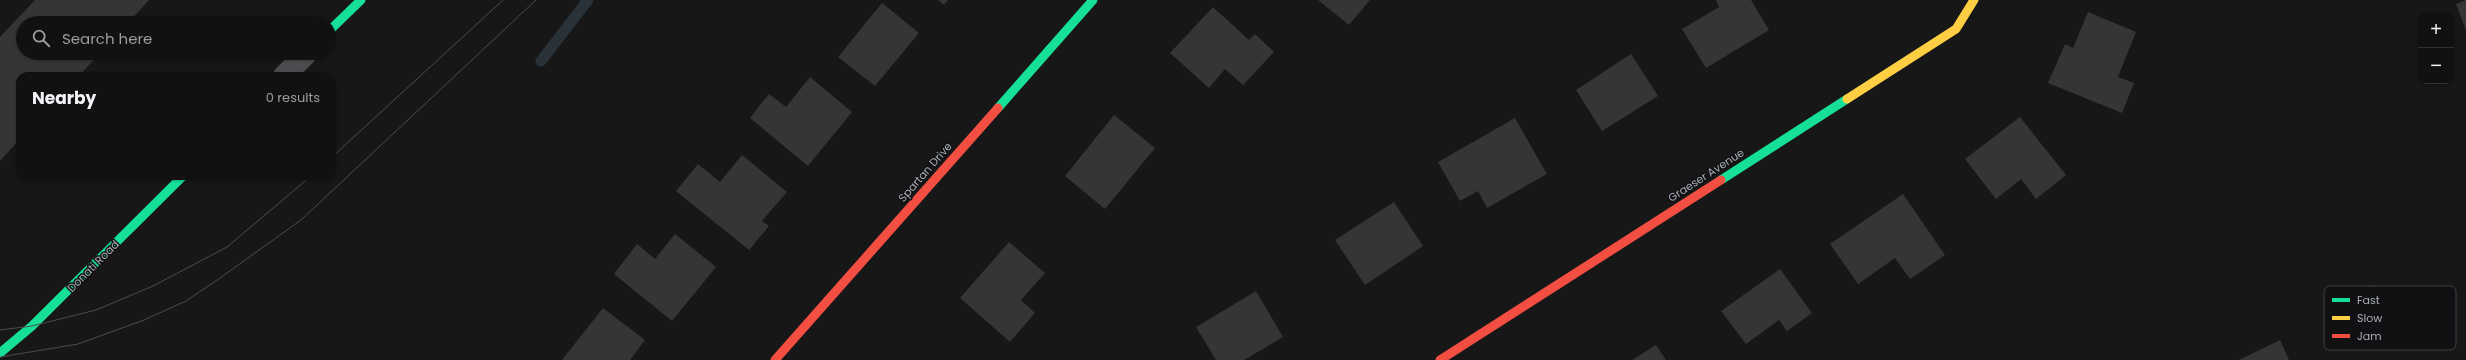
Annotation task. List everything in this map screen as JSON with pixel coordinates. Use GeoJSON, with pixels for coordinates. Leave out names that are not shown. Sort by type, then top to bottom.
{"type":"FeatureCollection","features":[{"type":"Feature","properties":{"kind":"street"},"geometry":{"type":"LineString","coordinates":[[336,24],[361,0]]}},
{"type":"Feature","properties":{"kind":"street","name":"Spartan Drive"},"geometry":{"type":"LineString","coordinates":[[775,360],[1093,0]]}},
{"type":"Feature","properties":{"kind":"street","name":"Graeser Avenue"},"geometry":{"type":"LineString","coordinates":[[1440,360],[1956,29],[1974,0]]}},
{"type":"Feature","properties":{"kind":"street"},"geometry":{"type":"LineString","coordinates":[[288,72],[300,60]]}},
{"type":"Feature","properties":{"kind":"street","name":"Donati Road"},"geometry":{"type":"LineString","coordinates":[[0,353],[32,326],[180,180]]}},
{"type":"Feature","properties":{"kind":"building"},"geometry":{"type":"Polygon","coordinates":[[[35,0],[149,0],[134,16],[20,16],[35,0]]]}},
{"type":"Feature","properties":{"kind":"building"},"geometry":{"type":"Polygon","coordinates":[[[938,0],[948,0],[944,5],[938,0]]]}},
{"type":"Feature","properties":{"kind":"building"},"geometry":{"type":"Polygon","coordinates":[[[1318,0],[1370,0],[1349,25],[1318,0]]]}},
{"type":"Feature","properties":{"kind":"building"},"geometry":{"type":"Polygon","coordinates":[[[1716,0],[1751,0],[1769,30],[1706,68],[1682,29],[1719,7],[1716,0]]]}},
{"type":"Feature","properties":{"kind":"building"},"geometry":{"type":"Polygon","coordinates":[[[2466,0],[2466,30],[2456,4],[2466,0]]]}},
{"type":"Feature","properties":{"kind":"building"},"geometry":{"type":"Polygon","coordinates":[[[882,3],[919,33],[875,86],[838,57],[882,3]]]}},
{"type":"Feature","properties":{"kind":"building"},"geometry":{"type":"Polygon","coordinates":[[[1213,7],[1249,40],[1255,34],[1274,52],[1243,85],[1225,69],[1209,88],[1170,53],[1213,7]]]}},
{"type":"Feature","properties":{"kind":"building"},"geometry":{"type":"Polygon","coordinates":[[[2088,12],[2136,32],[2118,77],[2134,83],[2122,113],[2048,83],[2065,44],[2073,48],[2088,12]]]}},
{"type":"Feature","properties":{"kind":"building"},"geometry":{"type":"Polygon","coordinates":[[[16,20],[16,60],[94,60],[83,72],[16,72],[16,143],[0,161],[0,37],[16,20]]]}},
{"type":"Feature","properties":{"kind":"building"},"geometry":{"type":"Polygon","coordinates":[[[1631,54],[1658,96],[1602,131],[1576,90],[1631,54]]]}},
{"type":"Feature","properties":{"kind":"building"},"geometry":{"type":"Polygon","coordinates":[[[810,77],[852,112],[808,166],[750,118],[769,94],[786,107],[810,77]]]}},
{"type":"Feature","properties":{"kind":"building"},"geometry":{"type":"Polygon","coordinates":[[[1114,115],[1155,148],[1105,209],[1065,176],[1114,115]]]}},
{"type":"Feature","properties":{"kind":"building"},"geometry":{"type":"Polygon","coordinates":[[[2020,117],[2066,175],[2036,199],[2021,179],[1996,199],[1965,159],[2020,117]]]}},
{"type":"Feature","properties":{"kind":"building"},"geometry":{"type":"Polygon","coordinates":[[[1515,118],[1547,174],[1487,208],[1478,191],[1460,201],[1438,162],[1515,118]]]}},
{"type":"Feature","properties":{"kind":"building"},"geometry":{"type":"Polygon","coordinates":[[[742,155],[787,192],[762,221],[769,226],[749,250],[676,191],[698,164],[720,182],[742,155]]]}},
{"type":"Feature","properties":{"kind":"building"},"geometry":{"type":"Polygon","coordinates":[[[1903,194],[1945,255],[1910,279],[1895,258],[1858,284],[1830,244],[1903,194]]]}},
{"type":"Feature","properties":{"kind":"building"},"geometry":{"type":"Polygon","coordinates":[[[1394,202],[1423,246],[1365,285],[1335,240],[1394,202]]]}},
{"type":"Feature","properties":{"kind":"building"},"geometry":{"type":"Polygon","coordinates":[[[675,234],[716,267],[672,321],[614,274],[637,244],[655,259],[675,234]]]}},
{"type":"Feature","properties":{"kind":"building"},"geometry":{"type":"Polygon","coordinates":[[[1009,242],[1045,273],[1021,300],[1035,313],[1010,342],[960,298],[1009,242]]]}},
{"type":"Feature","properties":{"kind":"building"},"geometry":{"type":"Polygon","coordinates":[[[1780,269],[1812,313],[1787,331],[1779,320],[1746,344],[1721,311],[1780,269]]]}},
{"type":"Feature","properties":{"kind":"building"},"geometry":{"type":"Polygon","coordinates":[[[1256,291],[1283,337],[1244,360],[1216,360],[1196,327],[1256,291]]]}},
{"type":"Feature","properties":{"kind":"building"},"geometry":{"type":"Polygon","coordinates":[[[603,308],[645,340],[630,360],[562,360],[603,308]]]}},
{"type":"Feature","properties":{"kind":"building"},"geometry":{"type":"Polygon","coordinates":[[[2280,340],[2289,360],[2239,360],[2280,340]]]}},
{"type":"Feature","properties":{"kind":"building"},"geometry":{"type":"Polygon","coordinates":[[[1656,345],[1666,360],[1632,360],[1656,345]]]}},
{"type":"Feature","properties":{"kind":"waterway"},"geometry":{"type":"LineString","coordinates":[[541,61],[588,0]]}},
{"type":"Feature","properties":{"kind":"tram line"},"geometry":{"type":"LineString","coordinates":[[336,153],[503,0]]}},
{"type":"Feature","properties":{"kind":"tram line"},"geometry":{"type":"LineString","coordinates":[[0,357],[78,344],[144,320],[186,301],[301,220],[536,0]]}},
{"type":"Feature","properties":{"kind":"tram line"},"geometry":{"type":"LineString","coordinates":[[0,330],[32,326],[96,310],[153,286],[227,247],[306,180]]}},
{"type":"Feature","properties":{"kind":"traffic: fast"},"geometry":{"type":"LineString","coordinates":[[336,24],[361,0]]}},
{"type":"Feature","properties":{"kind":"traffic: fast"},"geometry":{"type":"LineString","coordinates":[[998,108],[1093,0]]}},
{"type":"Feature","properties":{"kind":"traffic: fast"},"geometry":{"type":"LineString","coordinates":[[1721,180],[1847,99]]}},
{"type":"Feature","properties":{"kind":"traffic: fast"},"geometry":{"type":"LineString","coordinates":[[0,353],[32,326],[179,180]]}},
{"type":"Feature","properties":{"kind":"traffic: slow"},"geometry":{"type":"LineString","coordinates":[[1847,99],[1956,29],[1974,0]]}},
{"type":"Feature","properties":{"kind":"traffic: jam"},"geometry":{"type":"LineString","coordinates":[[775,360],[998,108]]}},
{"type":"Feature","properties":{"kind":"traffic: jam"},"geometry":{"type":"LineString","coordinates":[[1440,360],[1721,180]]}}]}
